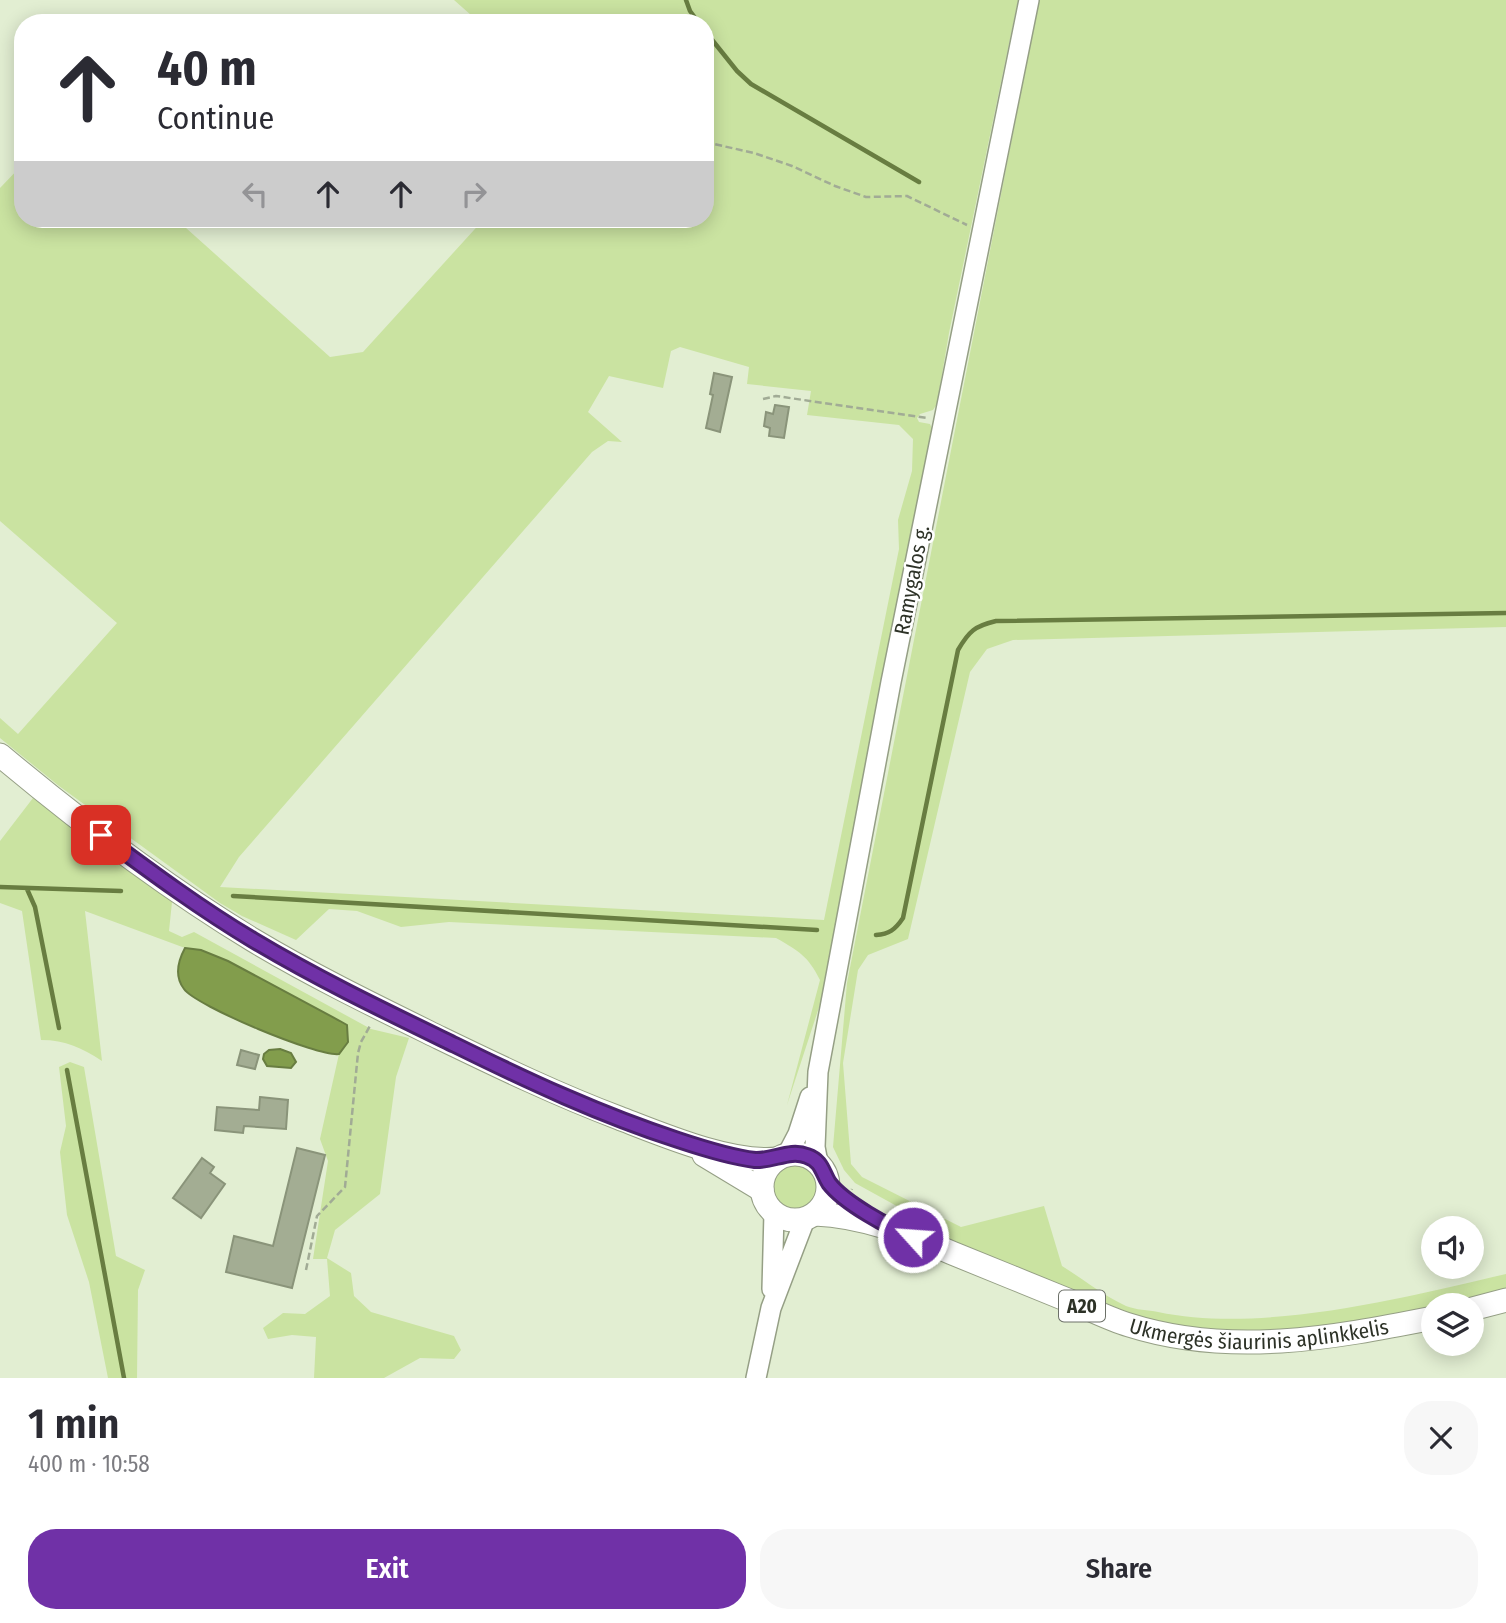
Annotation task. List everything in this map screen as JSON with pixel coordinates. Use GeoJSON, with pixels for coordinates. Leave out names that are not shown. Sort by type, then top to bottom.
{"type":"FeatureCollection","features":[{"type":"Feature","properties":{"kind":"highway","name":"A20"},"geometry":{"type":"LineString","coordinates":[[0,755],[81,821],[190,899],[254,941],[379,1008],[520,1078],[680,1141],[754,1160],[803,1154],[837,1180]]}},
{"type":"Feature","properties":{"kind":"highway","name":"A20"},"geometry":{"type":"LineString","coordinates":[[680,1141],[762,1190],[768,1206],[775,1213],[789,1220],[810,1216]]}},
{"type":"Feature","properties":{"kind":"highway"},"geometry":{"type":"LineString","coordinates":[[762,1190],[768,1167],[782,1157]]}},
{"type":"Feature","properties":{"kind":"highway"},"geometry":{"type":"LineString","coordinates":[[810,1216],[826,1200],[837,1180]]}},
{"type":"Feature","properties":{"kind":"highway","name":"Ukmergės šiaurinis aplinkkelis"},"geometry":{"type":"LineString","coordinates":[[837,1180],[848,1199],[892,1228]]}},
{"type":"Feature","properties":{"kind":"highway","name":"Ukmergės šiaurinis aplinkkelis"},"geometry":{"type":"LineString","coordinates":[[810,1216],[848,1217],[892,1228],[1129,1325],[1184,1339],[1230,1343],[1283,1342],[1352,1334],[1421,1320]]}},
{"type":"Feature","properties":{"kind":"highway"},"geometry":{"type":"LineString","coordinates":[[1484,1306],[1506,1300]]}},
{"type":"Feature","properties":{"kind":"main road","name":"Ramygalos g."},"geometry":{"type":"LineString","coordinates":[[837,1180],[815,1147],[818,1072],[891,682],[1029,0]]}},
{"type":"Feature","properties":{"kind":"main road"},"geometry":{"type":"LineString","coordinates":[[782,1157],[798,1134],[818,1072]]}},
{"type":"Feature","properties":{"kind":"main road"},"geometry":{"type":"LineString","coordinates":[[756,1378],[771,1308],[775,1213]]}},
{"type":"Feature","properties":{"kind":"main road"},"geometry":{"type":"LineString","coordinates":[[771,1308],[810,1216]]}},
{"type":"Feature","properties":{"kind":"path"},"geometry":{"type":"LineString","coordinates":[[714,144],[754,153],[792,166],[866,197],[907,196],[933,211],[982,232]]}},
{"type":"Feature","properties":{"kind":"path"},"geometry":{"type":"LineString","coordinates":[[763,399],[776,396],[905,417],[944,419]]}},
{"type":"Feature","properties":{"kind":"path"},"geometry":{"type":"LineString","coordinates":[[306,1270],[317,1216],[345,1186],[358,1053],[379,1008]]}},
{"type":"Feature","properties":{"kind":"shaded area"},"geometry":{"type":"Polygon","coordinates":[[[454,0],[1018,0],[949,333],[937,404],[933,410],[920,414],[917,418],[919,422],[930,424],[933,431],[823,995],[787,1105],[820,980],[802,955],[776,938],[449,922],[401,927],[357,911],[329,909],[296,940],[220,903],[59,786],[0,738],[0,718],[18,734],[117,623],[0,521],[0,188],[14,173],[14,228],[186,228],[330,357],[363,352],[476,228],[714,228],[714,14],[470,14],[454,0]],[[680,347],[671,351],[663,388],[609,376],[588,412],[622,442],[608,441],[592,452],[239,857],[220,887],[824,920],[899,549],[898,520],[912,471],[913,439],[899,425],[807,415],[811,391],[747,384],[749,367],[680,347]]]}},
{"type":"Feature","properties":{"kind":"shaded area"},"geometry":{"type":"Polygon","coordinates":[[[1039,0],[1506,0],[1506,627],[1013,640],[987,649],[970,672],[908,939],[868,955],[858,970],[843,1063],[851,1164],[862,1177],[961,1227],[1044,1206],[1062,1266],[1126,1306],[1199,1318],[1242,1319],[1332,1310],[1421,1293],[1421,1309],[1341,1325],[1269,1333],[1207,1332],[1158,1324],[947,1240],[942,1231],[855,1183],[844,1170],[833,1147],[847,983],[1039,0]]]}},
{"type":"Feature","properties":{"kind":"shaded area"},"geometry":{"type":"Polygon","coordinates":[[[33,798],[172,902],[169,931],[182,937],[194,932],[371,1029],[409,1038],[396,1077],[380,1194],[335,1230],[327,1258],[351,1273],[354,1296],[371,1312],[454,1336],[461,1350],[454,1359],[420,1358],[384,1378],[314,1378],[316,1337],[292,1335],[268,1339],[263,1328],[283,1313],[305,1314],[330,1296],[327,1259],[313,1259],[328,1161],[320,1139],[339,1054],[348,1042],[347,1025],[228,961],[85,911],[102,1061],[73,1046],[58,1041],[41,1040],[22,911],[0,903],[0,841],[33,798]]]}},
{"type":"Feature","properties":{"kind":"shaded area"},"geometry":{"type":"Polygon","coordinates":[[[185,948],[201,950],[228,961],[347,1025],[348,1042],[339,1054],[327,1053],[284,1039],[210,1007],[193,997],[181,984],[178,968],[185,948]]]}},
{"type":"Feature","properties":{"kind":"shaded area"},"geometry":{"type":"Polygon","coordinates":[[[280,1049],[291,1053],[296,1062],[291,1068],[267,1066],[263,1059],[264,1054],[269,1050],[280,1049]]]}},
{"type":"Feature","properties":{"kind":"shaded area"},"geometry":{"type":"Polygon","coordinates":[[[70,1062],[84,1067],[116,1256],[145,1270],[138,1290],[137,1378],[108,1378],[89,1282],[67,1215],[60,1152],[66,1126],[59,1067],[70,1062]]]}},
{"type":"Feature","properties":{"kind":"shaded area"},"geometry":{"type":"Polygon","coordinates":[[[795,1165],[804,1166],[811,1171],[816,1178],[816,1196],[811,1203],[804,1208],[795,1209],[786,1208],[779,1203],[774,1196],[773,1187],[774,1178],[779,1171],[786,1166],[795,1165]]]}},
{"type":"Feature","properties":{"kind":"shaded area"},"geometry":{"type":"Polygon","coordinates":[[[1506,1274],[1506,1289],[1484,1294],[1423,1293],[1506,1274]]]}},
{"type":"Feature","properties":{"kind":"building"},"geometry":{"type":"Polygon","coordinates":[[[714,373],[732,377],[720,432],[706,428],[713,395],[710,394],[714,373]]]}},
{"type":"Feature","properties":{"kind":"building"},"geometry":{"type":"Polygon","coordinates":[[[775,405],[789,407],[784,438],[769,436],[770,428],[764,426],[766,412],[773,414],[775,405]]]}},
{"type":"Feature","properties":{"kind":"building"},"geometry":{"type":"Polygon","coordinates":[[[241,1050],[259,1055],[255,1069],[237,1065],[241,1050]]]}},
{"type":"Feature","properties":{"kind":"building"},"geometry":{"type":"Polygon","coordinates":[[[260,1097],[288,1100],[286,1129],[244,1126],[243,1133],[215,1130],[217,1107],[259,1110],[260,1097]]]}},
{"type":"Feature","properties":{"kind":"building"},"geometry":{"type":"Polygon","coordinates":[[[297,1148],[325,1155],[292,1288],[226,1272],[234,1236],[273,1246],[297,1148]]]}},
{"type":"Feature","properties":{"kind":"building"},"geometry":{"type":"Polygon","coordinates":[[[202,1158],[214,1167],[210,1173],[225,1184],[201,1218],[173,1198],[202,1158]]]}},
{"type":"Feature","properties":{"kind":"waterway"},"geometry":{"type":"LineString","coordinates":[[686,0],[692,14]]}},
{"type":"Feature","properties":{"kind":"waterway"},"geometry":{"type":"LineString","coordinates":[[714,42],[751,84],[919,182]]}},
{"type":"Feature","properties":{"kind":"waterway"},"geometry":{"type":"LineString","coordinates":[[876,935],[891,931],[903,918],[958,650],[969,634],[978,627],[996,621],[1506,613]]}},
{"type":"Feature","properties":{"kind":"waterway"},"geometry":{"type":"LineString","coordinates":[[0,887],[121,891]]}},
{"type":"Feature","properties":{"kind":"waterway"},"geometry":{"type":"LineString","coordinates":[[27,889],[35,907],[59,1028]]}},
{"type":"Feature","properties":{"kind":"waterway"},"geometry":{"type":"LineString","coordinates":[[233,896],[817,930]]}},
{"type":"Feature","properties":{"kind":"waterway"},"geometry":{"type":"LineString","coordinates":[[67,1070],[124,1378]]}},
{"type":"Feature","properties":{"kind":"route"},"geometry":{"type":"LineString","coordinates":[[101,835],[254,941],[379,1008],[520,1078],[680,1141],[754,1160],[803,1154],[823,1168],[828,1182],[848,1199],[892,1228],[913,1237]]}}]}
